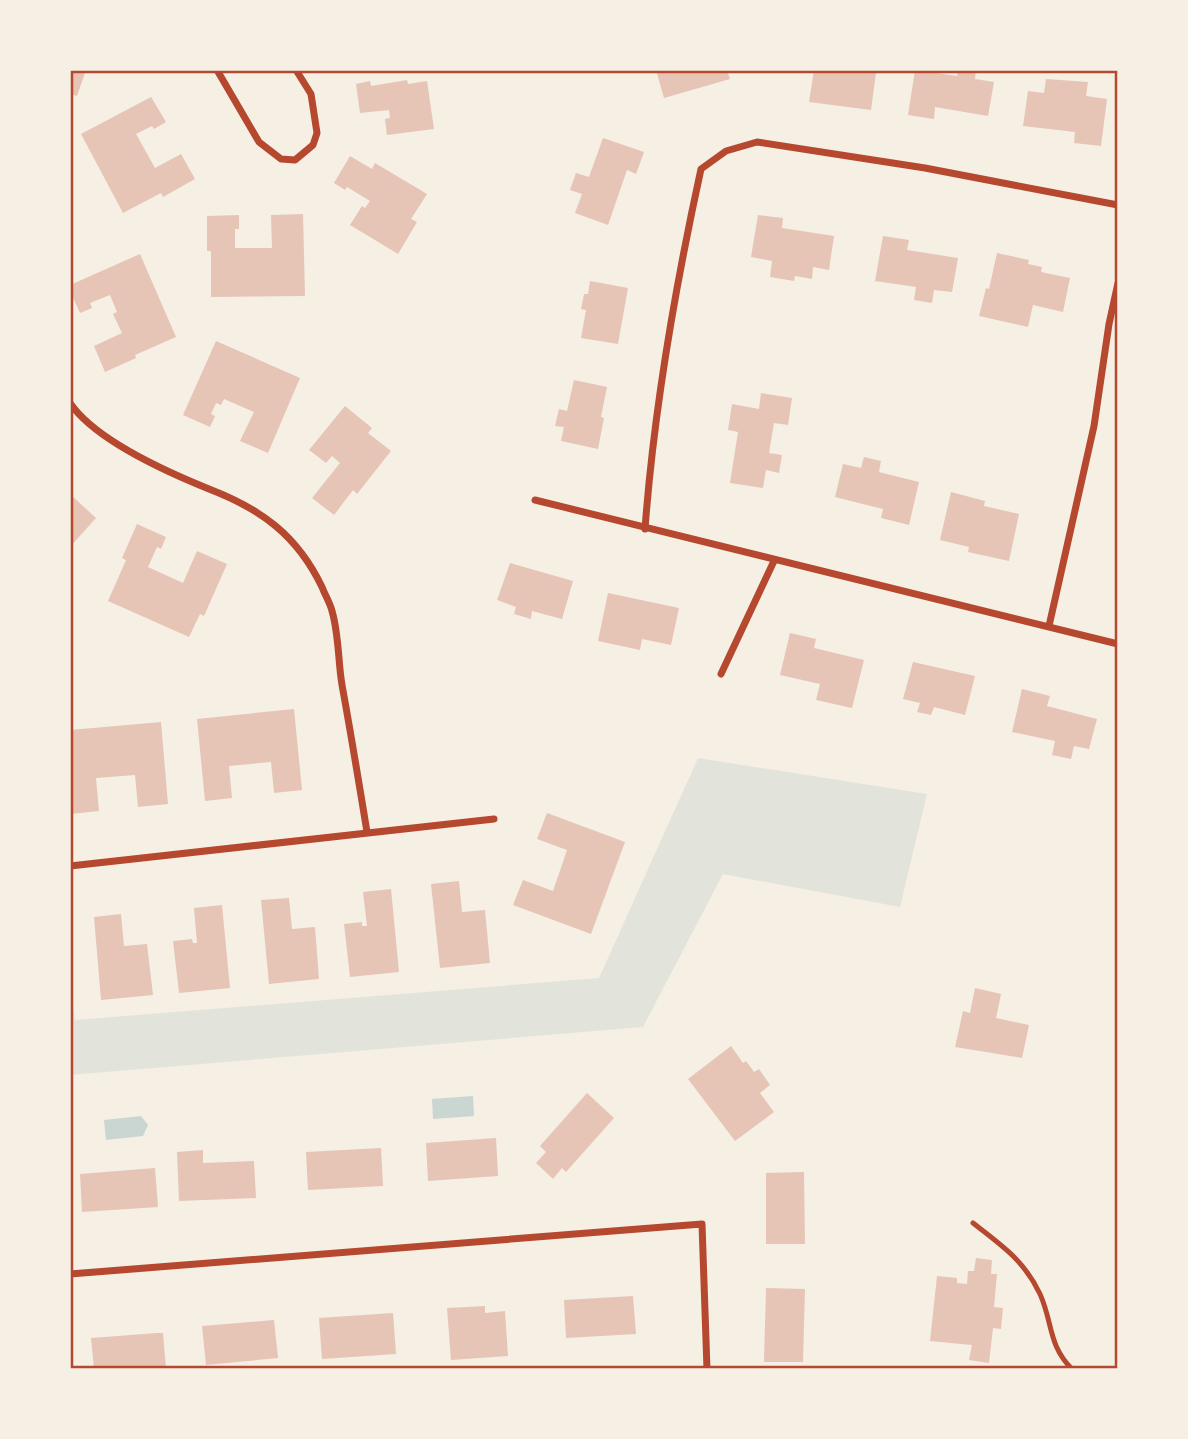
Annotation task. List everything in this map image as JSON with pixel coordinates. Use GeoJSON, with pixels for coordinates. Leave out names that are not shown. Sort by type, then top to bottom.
{"type":"FeatureCollection","features":[{"type":"Feature","properties":{"kind":"street"},"geometry":{"type":"LineString","coordinates":[[217,70],[259,142],[281,159],[295,160],[313,145],[317,133],[312,94],[296,70]]}},
{"type":"Feature","properties":{"kind":"street"},"geometry":{"type":"LineString","coordinates":[[645,529],[651,450],[686,236],[701,169],[726,151],[757,142],[925,168],[1118,205]]}},
{"type":"Feature","properties":{"kind":"street"},"geometry":{"type":"LineString","coordinates":[[1049,626],[1094,426],[1118,283]]}},
{"type":"Feature","properties":{"kind":"street"},"geometry":{"type":"LineString","coordinates":[[70,402],[76,411],[99,431],[166,472],[233,498],[270,519],[299,548],[315,572],[332,610],[367,832]]}},
{"type":"Feature","properties":{"kind":"street"},"geometry":{"type":"LineString","coordinates":[[535,500],[1118,645]]}},
{"type":"Feature","properties":{"kind":"street"},"geometry":{"type":"LineString","coordinates":[[721,674],[774,561]]}},
{"type":"Feature","properties":{"kind":"street"},"geometry":{"type":"LineString","coordinates":[[70,866],[494,819]]}},
{"type":"Feature","properties":{"kind":"street"},"geometry":{"type":"LineString","coordinates":[[70,1274],[702,1224],[707,1369]]}},
{"type":"Feature","properties":{"kind":"lane"},"geometry":{"type":"LineString","coordinates":[[973,1223],[1019,1259],[1041,1295],[1059,1356],[1072,1369]]}},
{"type":"Feature","properties":{"kind":"shaded area"},"geometry":{"type":"Polygon","coordinates":[[[698,758],[927,794],[900,907],[723,874],[643,1027],[70,1075],[70,980],[75,1020],[599,978],[698,758]]]}},
{"type":"Feature","properties":{"kind":"shaded area"},"geometry":{"type":"Polygon","coordinates":[[[473,1096],[474,1116],[433,1119],[432,1099],[473,1096]]]}},
{"type":"Feature","properties":{"kind":"shaded area"},"geometry":{"type":"Polygon","coordinates":[[[141,1116],[148,1125],[143,1136],[106,1140],[104,1120],[141,1116]]]}},
{"type":"Feature","properties":{"kind":"building"},"geometry":{"type":"Polygon","coordinates":[[[70,70],[86,70],[77,96],[70,94],[70,70]]]}},
{"type":"Feature","properties":{"kind":"building"},"geometry":{"type":"Polygon","coordinates":[[[656,70],[727,70],[730,79],[664,98],[656,70]]]}},
{"type":"Feature","properties":{"kind":"building"},"geometry":{"type":"Polygon","coordinates":[[[814,70],[876,73],[871,110],[809,102],[814,70]]]}},
{"type":"Feature","properties":{"kind":"building"},"geometry":{"type":"Polygon","coordinates":[[[915,70],[957,76],[958,70],[976,70],[975,79],[994,82],[988,116],[935,107],[934,119],[908,115],[915,70]]]}},
{"type":"Feature","properties":{"kind":"building"},"geometry":{"type":"Polygon","coordinates":[[[1046,79],[1088,82],[1086,96],[1107,99],[1101,146],[1074,143],[1075,132],[1023,126],[1028,91],[1044,93],[1046,79]]]}},
{"type":"Feature","properties":{"kind":"building"},"geometry":{"type":"Polygon","coordinates":[[[407,80],[408,84],[427,81],[434,129],[387,135],[385,119],[390,118],[389,110],[360,113],[356,84],[370,81],[371,86],[407,80]]]}},
{"type":"Feature","properties":{"kind":"building"},"geometry":{"type":"Polygon","coordinates":[[[151,97],[166,122],[136,134],[155,168],[181,154],[195,179],[163,197],[161,193],[123,213],[81,134],[151,97]]]}},
{"type":"Feature","properties":{"kind":"building"},"geometry":{"type":"Polygon","coordinates":[[[603,138],[644,152],[636,174],[627,170],[608,225],[575,213],[582,194],[570,190],[576,173],[589,177],[603,138]]]}},
{"type":"Feature","properties":{"kind":"building"},"geometry":{"type":"Polygon","coordinates":[[[350,156],[372,169],[375,163],[427,194],[411,219],[417,222],[398,254],[350,225],[362,206],[365,208],[370,201],[347,187],[345,190],[334,183],[350,156]]]}},
{"type":"Feature","properties":{"kind":"building"},"geometry":{"type":"Polygon","coordinates":[[[303,214],[305,296],[211,297],[211,251],[207,251],[207,216],[239,215],[239,229],[235,229],[235,248],[272,248],[271,215],[303,214]]]}},
{"type":"Feature","properties":{"kind":"building"},"geometry":{"type":"Polygon","coordinates":[[[758,215],[783,218],[782,228],[834,236],[829,270],[813,267],[812,279],[795,276],[794,281],[770,277],[772,261],[751,257],[758,215]]]}},
{"type":"Feature","properties":{"kind":"building"},"geometry":{"type":"Polygon","coordinates":[[[883,236],[909,240],[907,250],[958,258],[952,292],[934,290],[932,303],[914,300],[916,287],[875,281],[883,236]]]}},
{"type":"Feature","properties":{"kind":"building"},"geometry":{"type":"Polygon","coordinates":[[[997,253],[1029,260],[1028,264],[1042,267],[1041,272],[1070,278],[1063,312],[1033,305],[1028,327],[979,316],[986,288],[989,289],[997,253]]]}},
{"type":"Feature","properties":{"kind":"building"},"geometry":{"type":"Polygon","coordinates":[[[140,254],[176,337],[105,372],[94,346],[122,333],[113,314],[117,312],[110,295],[90,303],[92,308],[80,313],[70,285],[140,254]]]}},
{"type":"Feature","properties":{"kind":"building"},"geometry":{"type":"Polygon","coordinates":[[[590,281],[628,288],[618,344],[581,338],[586,310],[581,309],[590,281]]]}},
{"type":"Feature","properties":{"kind":"building"},"geometry":{"type":"Polygon","coordinates":[[[216,341],[300,378],[268,453],[240,441],[254,412],[224,399],[221,405],[216,403],[211,414],[215,416],[210,427],[183,415],[216,341]]]}},
{"type":"Feature","properties":{"kind":"building"},"geometry":{"type":"Polygon","coordinates":[[[574,380],[607,387],[598,449],[561,441],[564,427],[555,426],[559,409],[567,411],[574,380]]]}},
{"type":"Feature","properties":{"kind":"building"},"geometry":{"type":"Polygon","coordinates":[[[761,393],[792,398],[788,425],[774,423],[769,453],[782,455],[779,473],[766,470],[763,488],[730,483],[738,432],[728,430],[732,404],[759,409],[761,393]]]}},
{"type":"Feature","properties":{"kind":"building"},"geometry":{"type":"Polygon","coordinates":[[[345,406],[372,428],[368,433],[391,451],[357,494],[353,490],[334,515],[312,498],[340,463],[332,456],[326,463],[309,450],[345,406]]]}},
{"type":"Feature","properties":{"kind":"building"},"geometry":{"type":"Polygon","coordinates":[[[864,457],[881,461],[879,472],[919,482],[909,525],[881,518],[883,509],[835,497],[843,464],[861,468],[864,457]]]}},
{"type":"Feature","properties":{"kind":"building"},"geometry":{"type":"Polygon","coordinates":[[[951,492],[985,501],[984,506],[1019,514],[1009,561],[968,552],[969,547],[940,540],[951,492]]]}},
{"type":"Feature","properties":{"kind":"building"},"geometry":{"type":"Polygon","coordinates":[[[72,496],[96,518],[70,547],[70,498],[72,496]]]}},
{"type":"Feature","properties":{"kind":"building"},"geometry":{"type":"Polygon","coordinates":[[[137,524],[166,537],[161,549],[157,547],[148,567],[183,583],[197,551],[227,564],[204,616],[200,614],[189,637],[108,601],[126,560],[122,558],[137,524]]]}},
{"type":"Feature","properties":{"kind":"building"},"geometry":{"type":"Polygon","coordinates":[[[510,563],[573,581],[562,619],[532,611],[531,619],[514,614],[516,607],[497,600],[510,563]]]}},
{"type":"Feature","properties":{"kind":"building"},"geometry":{"type":"Polygon","coordinates":[[[608,593],[679,608],[671,645],[642,639],[640,650],[598,641],[608,593]]]}},
{"type":"Feature","properties":{"kind":"building"},"geometry":{"type":"Polygon","coordinates":[[[790,633],[816,639],[814,648],[864,660],[852,708],[816,700],[820,684],[780,675],[790,633]]]}},
{"type":"Feature","properties":{"kind":"building"},"geometry":{"type":"Polygon","coordinates":[[[913,662],[975,676],[965,715],[934,707],[931,715],[917,712],[920,703],[903,699],[913,662]]]}},
{"type":"Feature","properties":{"kind":"building"},"geometry":{"type":"Polygon","coordinates":[[[1022,689],[1050,696],[1047,706],[1097,719],[1089,749],[1074,746],[1071,759],[1052,755],[1055,741],[1012,732],[1022,689]]]}},
{"type":"Feature","properties":{"kind":"building"},"geometry":{"type":"Polygon","coordinates":[[[294,709],[302,790],[274,793],[271,762],[229,766],[232,798],[205,801],[197,719],[294,709]]]}},
{"type":"Feature","properties":{"kind":"building"},"geometry":{"type":"Polygon","coordinates":[[[161,722],[168,804],[138,807],[135,775],[96,778],[99,811],[71,814],[70,730],[161,722]]]}},
{"type":"Feature","properties":{"kind":"building"},"geometry":{"type":"Polygon","coordinates":[[[547,813],[625,842],[591,934],[513,905],[523,880],[553,891],[567,850],[537,839],[547,813]]]}},
{"type":"Feature","properties":{"kind":"building"},"geometry":{"type":"Polygon","coordinates":[[[459,881],[462,912],[485,910],[490,963],[440,968],[431,884],[459,881]]]}},
{"type":"Feature","properties":{"kind":"building"},"geometry":{"type":"Polygon","coordinates":[[[391,889],[399,972],[350,977],[344,924],[362,922],[362,926],[367,926],[363,892],[391,889]]]}},
{"type":"Feature","properties":{"kind":"building"},"geometry":{"type":"Polygon","coordinates":[[[289,898],[292,929],[315,927],[319,979],[269,984],[261,900],[289,898]]]}},
{"type":"Feature","properties":{"kind":"building"},"geometry":{"type":"Polygon","coordinates":[[[222,905],[230,988],[179,993],[173,941],[192,939],[193,943],[197,943],[194,908],[222,905]]]}},
{"type":"Feature","properties":{"kind":"building"},"geometry":{"type":"Polygon","coordinates":[[[121,914],[124,946],[147,944],[153,995],[101,1000],[94,917],[121,914]]]}},
{"type":"Feature","properties":{"kind":"building"},"geometry":{"type":"Polygon","coordinates":[[[975,988],[1001,994],[996,1018],[1029,1025],[1022,1058],[955,1047],[963,1011],[970,1013],[975,988]]]}},
{"type":"Feature","properties":{"kind":"building"},"geometry":{"type":"Polygon","coordinates":[[[731,1046],[743,1063],[746,1061],[754,1072],[759,1069],[770,1085],[760,1093],[774,1112],[735,1141],[688,1079],[731,1046]]]}},
{"type":"Feature","properties":{"kind":"building"},"geometry":{"type":"Polygon","coordinates":[[[587,1093],[614,1118],[566,1172],[562,1168],[553,1179],[536,1163],[546,1152],[540,1146],[587,1093]]]}},
{"type":"Feature","properties":{"kind":"building"},"geometry":{"type":"Polygon","coordinates":[[[496,1138],[498,1176],[428,1181],[426,1143],[496,1138]]]}},
{"type":"Feature","properties":{"kind":"building"},"geometry":{"type":"Polygon","coordinates":[[[381,1148],[383,1186],[308,1190],[306,1152],[381,1148]]]}},
{"type":"Feature","properties":{"kind":"building"},"geometry":{"type":"Polygon","coordinates":[[[203,1150],[203,1163],[254,1161],[256,1198],[179,1201],[177,1152],[203,1150]]]}},
{"type":"Feature","properties":{"kind":"building"},"geometry":{"type":"Polygon","coordinates":[[[155,1168],[158,1207],[82,1212],[80,1174],[155,1168]]]}},
{"type":"Feature","properties":{"kind":"building"},"geometry":{"type":"Polygon","coordinates":[[[804,1172],[805,1244],[766,1244],[766,1173],[804,1172]]]}},
{"type":"Feature","properties":{"kind":"building"},"geometry":{"type":"Polygon","coordinates":[[[976,1258],[992,1260],[991,1274],[997,1274],[994,1307],[1003,1308],[1001,1329],[993,1328],[989,1363],[969,1360],[972,1345],[930,1341],[937,1276],[957,1278],[957,1283],[967,1284],[968,1271],[974,1271],[976,1258]]]}},
{"type":"Feature","properties":{"kind":"building"},"geometry":{"type":"Polygon","coordinates":[[[766,1288],[805,1289],[803,1362],[764,1362],[766,1288]]]}},
{"type":"Feature","properties":{"kind":"building"},"geometry":{"type":"Polygon","coordinates":[[[633,1296],[636,1334],[566,1338],[564,1300],[633,1296]]]}},
{"type":"Feature","properties":{"kind":"building"},"geometry":{"type":"Polygon","coordinates":[[[485,1306],[485,1313],[505,1311],[508,1356],[451,1360],[447,1308],[485,1306]]]}},
{"type":"Feature","properties":{"kind":"building"},"geometry":{"type":"Polygon","coordinates":[[[393,1313],[396,1354],[322,1359],[319,1318],[393,1313]]]}},
{"type":"Feature","properties":{"kind":"building"},"geometry":{"type":"Polygon","coordinates":[[[274,1320],[278,1358],[206,1365],[202,1326],[274,1320]]]}},
{"type":"Feature","properties":{"kind":"building"},"geometry":{"type":"Polygon","coordinates":[[[163,1333],[166,1369],[94,1369],[91,1338],[163,1333]]]}}]}
